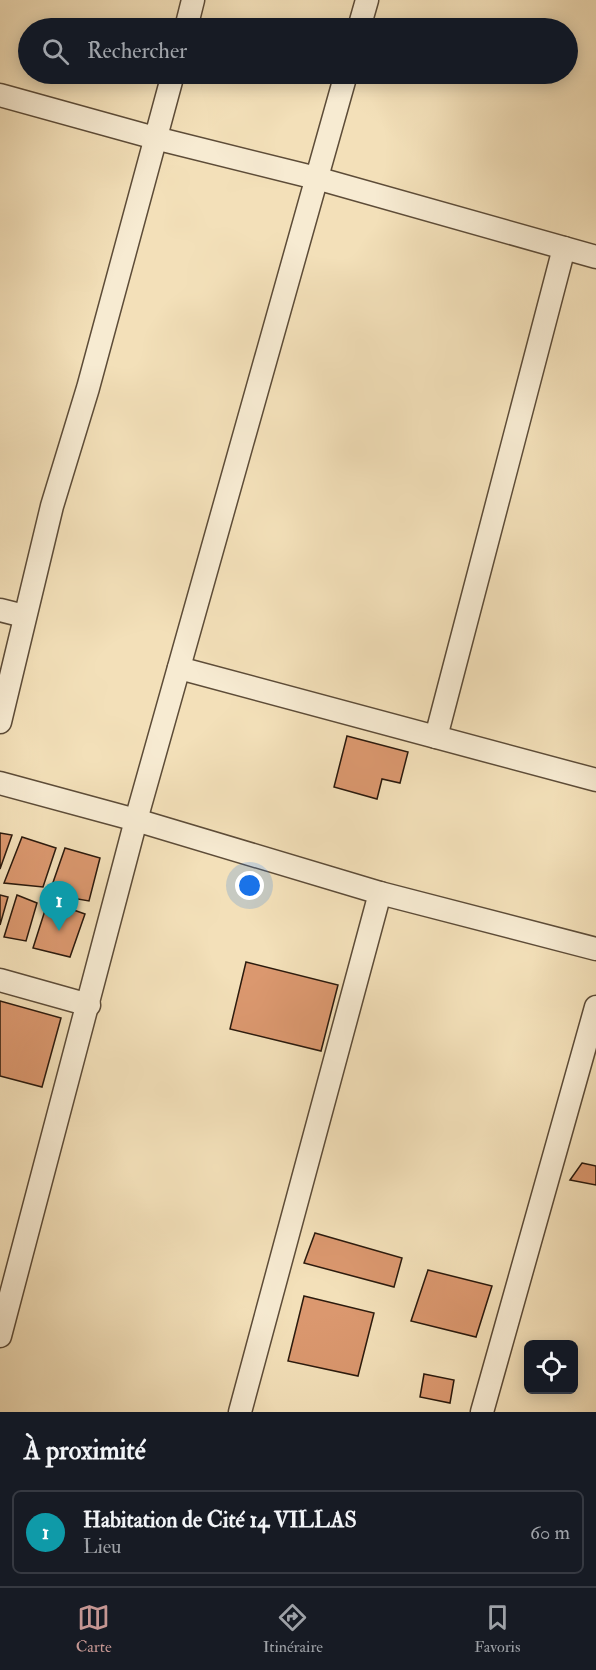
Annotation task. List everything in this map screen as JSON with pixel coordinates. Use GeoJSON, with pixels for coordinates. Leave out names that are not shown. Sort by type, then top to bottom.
{"type":"FeatureCollection","features":[{"type":"Feature","properties":{"kind":"street"},"geometry":{"type":"LineString","coordinates":[[189,18],[194,0]]}},
{"type":"Feature","properties":{"kind":"street"},"geometry":{"type":"LineString","coordinates":[[362,18],[367,0]]}},
{"type":"Feature","properties":{"kind":"street"},"geometry":{"type":"LineString","coordinates":[[0,722],[24,616],[170,84]]}},
{"type":"Feature","properties":{"kind":"street"},"geometry":{"type":"LineString","coordinates":[[0,1336],[136,820],[343,84]]}},
{"type":"Feature","properties":{"kind":"street"},"geometry":{"type":"LineString","coordinates":[[0,95],[155,138],[316,178],[596,257]]}},
{"type":"Feature","properties":{"kind":"street"},"geometry":{"type":"LineString","coordinates":[[436,737],[564,248]]}},
{"type":"Feature","properties":{"kind":"street"},"geometry":{"type":"LineString","coordinates":[[0,610],[24,616]]}},
{"type":"Feature","properties":{"kind":"street"},"geometry":{"type":"LineString","coordinates":[[179,668],[596,780]]}},
{"type":"Feature","properties":{"kind":"street"},"geometry":{"type":"LineString","coordinates":[[0,783],[136,820],[380,893],[596,949]]}},
{"type":"Feature","properties":{"kind":"street"},"geometry":{"type":"LineString","coordinates":[[240,1412],[380,893]]}},
{"type":"Feature","properties":{"kind":"street"},"geometry":{"type":"LineString","coordinates":[[0,980],[89,1005]]}},
{"type":"Feature","properties":{"kind":"street"},"geometry":{"type":"LineString","coordinates":[[482,1412],[596,1007]]}},
{"type":"Feature","properties":{"kind":"building"},"geometry":{"type":"Polygon","coordinates":[[[347,736],[408,752],[400,783],[382,779],[377,799],[334,787],[347,736]]]}},
{"type":"Feature","properties":{"kind":"building"},"geometry":{"type":"Polygon","coordinates":[[[0,833],[12,835],[0,869],[0,833]]]}},
{"type":"Feature","properties":{"kind":"building"},"geometry":{"type":"Polygon","coordinates":[[[22,837],[56,848],[43,887],[4,883],[22,837]]]}},
{"type":"Feature","properties":{"kind":"building"},"geometry":{"type":"Polygon","coordinates":[[[65,848],[100,858],[89,901],[49,894],[65,848]]]}},
{"type":"Feature","properties":{"kind":"building"},"geometry":{"type":"Polygon","coordinates":[[[0,895],[8,897],[0,925],[0,895]]]}},
{"type":"Feature","properties":{"kind":"building"},"geometry":{"type":"Polygon","coordinates":[[[17,895],[37,903],[26,941],[4,937],[17,895]]]}},
{"type":"Feature","properties":{"kind":"building"},"geometry":{"type":"Polygon","coordinates":[[[48,901],[85,914],[70,957],[33,948],[48,901]]]}},
{"type":"Feature","properties":{"kind":"building"},"geometry":{"type":"Polygon","coordinates":[[[246,962],[338,985],[321,1051],[230,1029],[246,962]]]}},
{"type":"Feature","properties":{"kind":"building"},"geometry":{"type":"Polygon","coordinates":[[[0,1001],[61,1018],[42,1087],[0,1076],[0,1001]]]}},
{"type":"Feature","properties":{"kind":"building"},"geometry":{"type":"Polygon","coordinates":[[[582,1163],[596,1166],[596,1185],[570,1180],[582,1163]]]}},
{"type":"Feature","properties":{"kind":"building"},"geometry":{"type":"Polygon","coordinates":[[[315,1233],[402,1258],[394,1287],[304,1263],[315,1233]]]}},
{"type":"Feature","properties":{"kind":"building"},"geometry":{"type":"Polygon","coordinates":[[[428,1270],[492,1286],[476,1337],[411,1321],[428,1270]]]}},
{"type":"Feature","properties":{"kind":"building"},"geometry":{"type":"Polygon","coordinates":[[[304,1296],[374,1313],[358,1376],[288,1361],[304,1296]]]}},
{"type":"Feature","properties":{"kind":"building"},"geometry":{"type":"Polygon","coordinates":[[[424,1374],[454,1380],[450,1403],[420,1397],[424,1374]]]}},
{"type":"Feature","properties":{"kind":"place","name":"Habitation de Cité 14 VILLAS"},"geometry":{"type":"Point","coordinates":[59,931]}}]}
